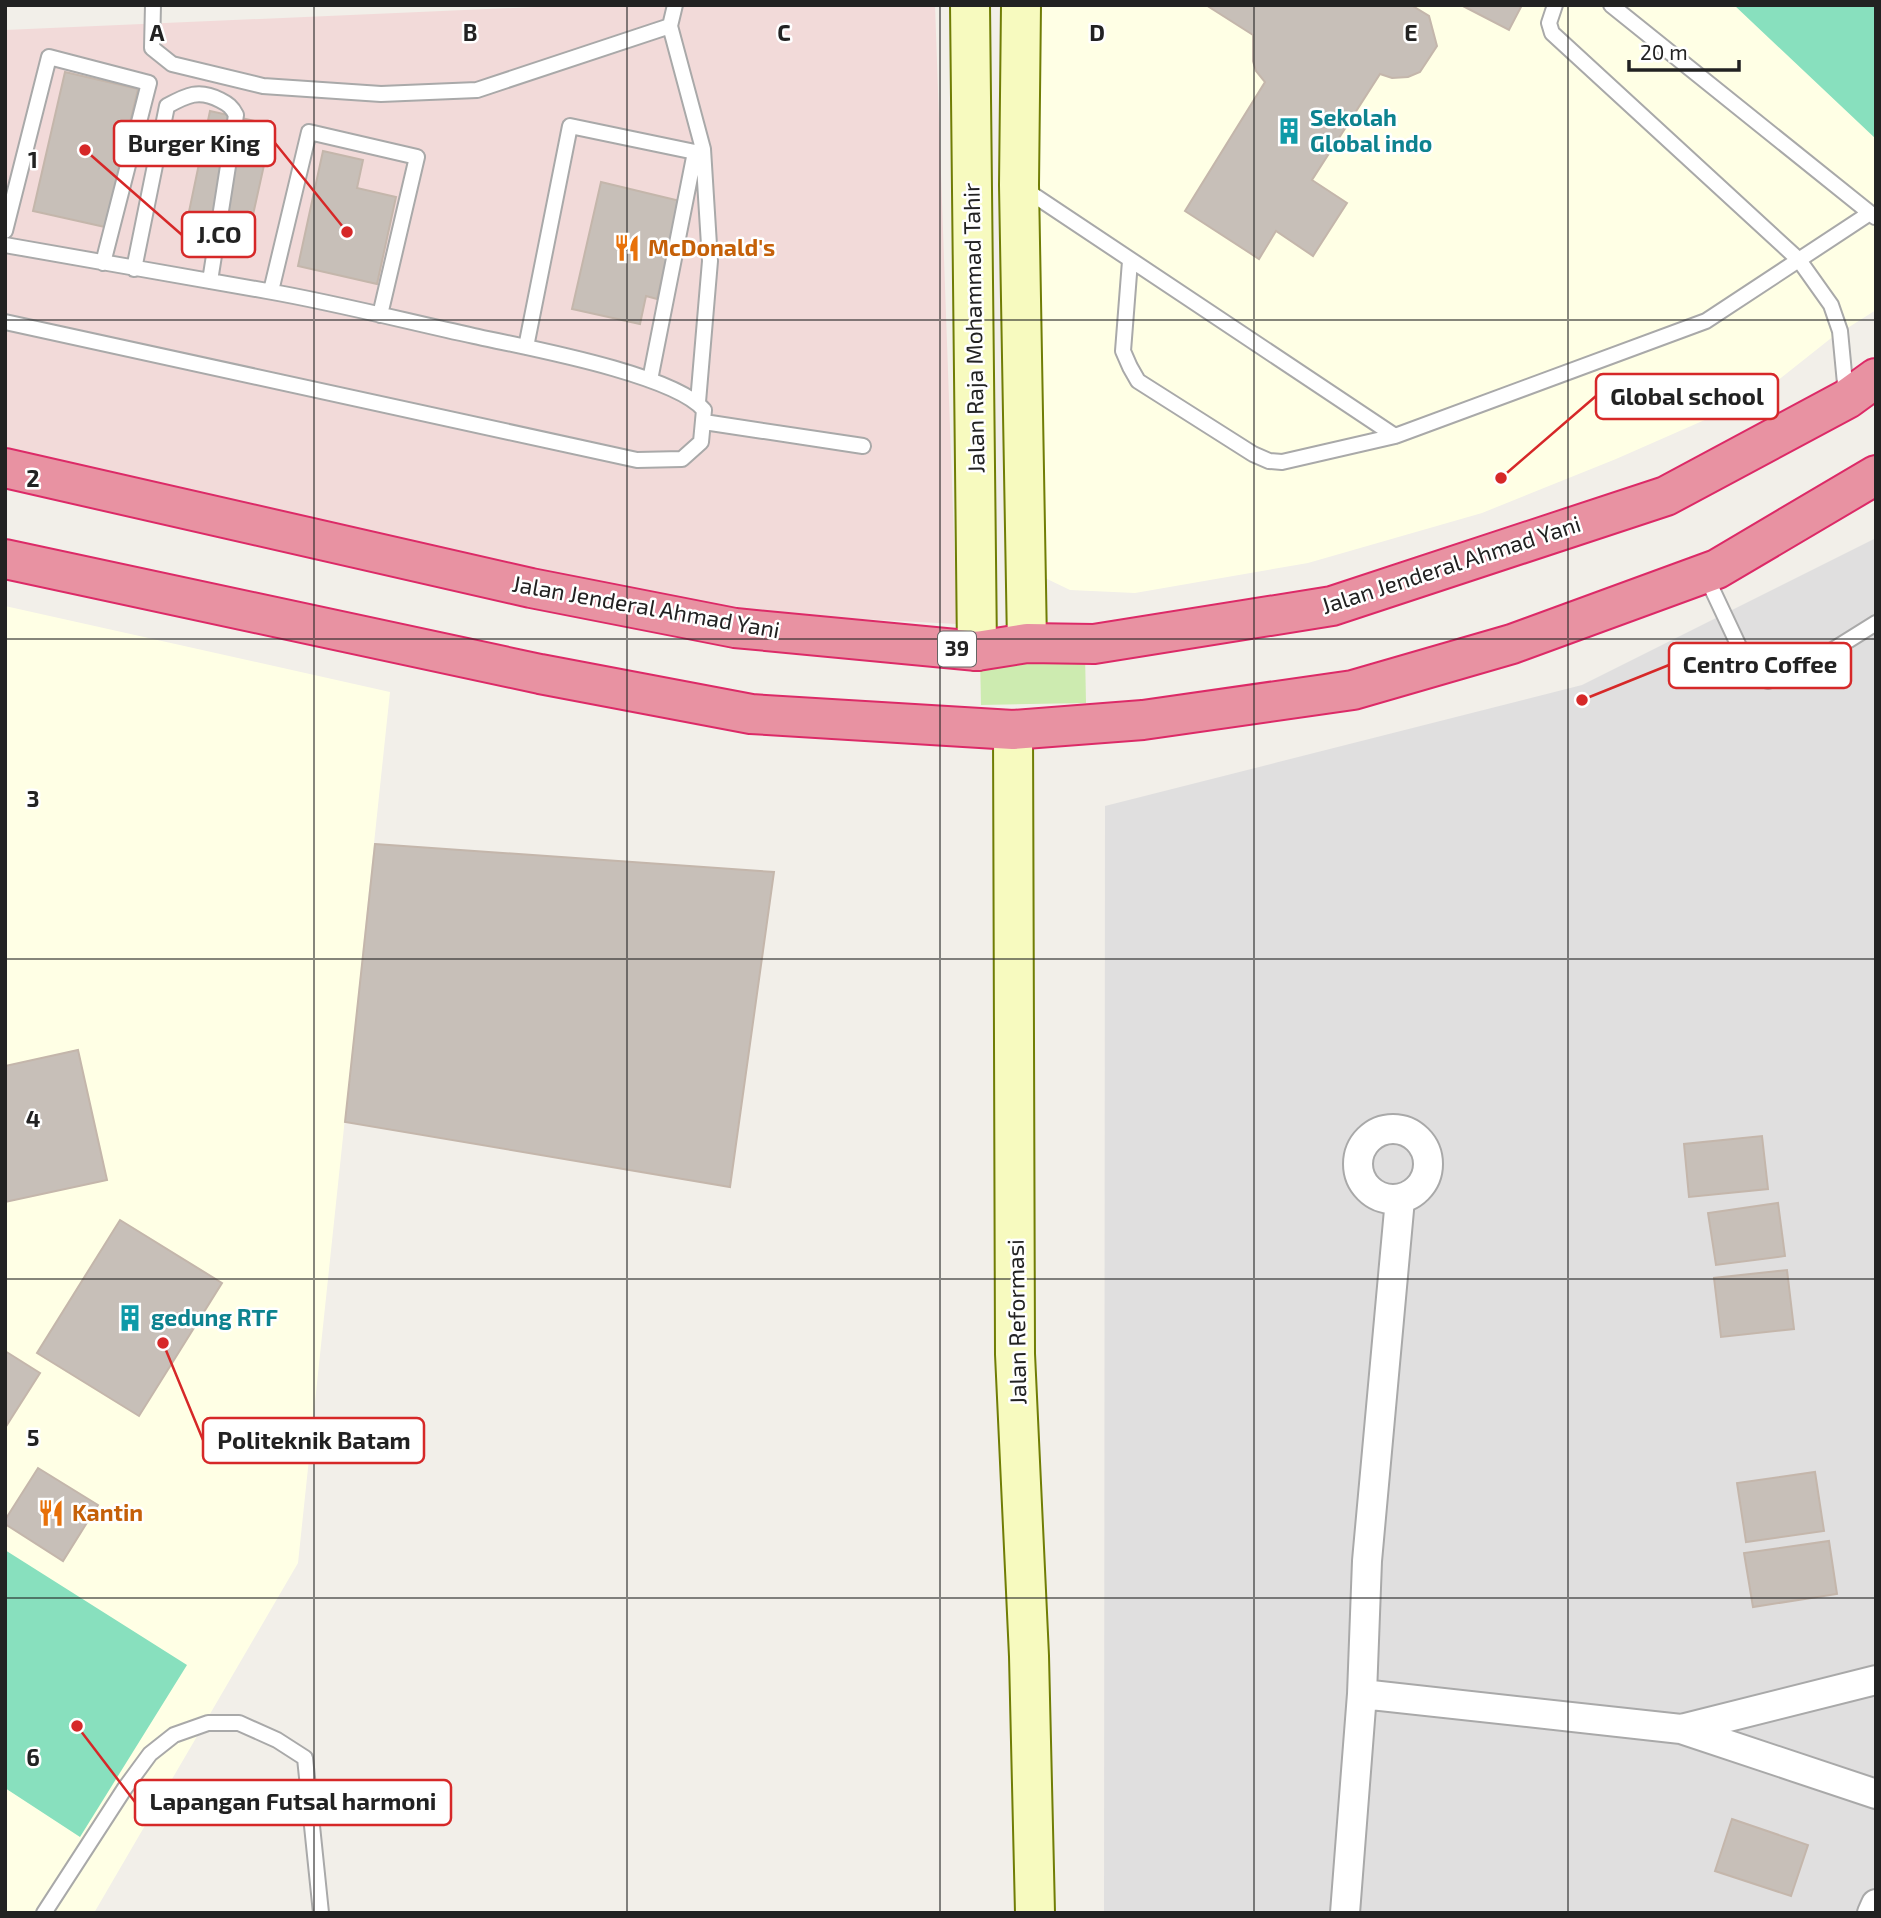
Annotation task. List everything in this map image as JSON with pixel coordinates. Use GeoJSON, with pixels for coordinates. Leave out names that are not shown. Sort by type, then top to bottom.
{"type":"FeatureCollection","features":[{"type":"Feature","properties":{"kind":"highway","name":"Jalan Jenderal Ahmad Yani"},"geometry":{"type":"LineString","coordinates":[[5,468],[531,588],[735,628],[977,651],[1027,643],[1094,644],[1332,606],[1666,496],[1861,389]]}},
{"type":"Feature","properties":{"kind":"highway"},"geometry":{"type":"LineString","coordinates":[[5,559],[540,674],[751,714],[1013,730],[1143,720],[1353,690],[1512,644],[1717,569],[1876,475]]}},
{"type":"Feature","properties":{"kind":"main road","name":"Jalan Raja Mohammad Tahir"},"geometry":{"type":"LineString","coordinates":[[970,5],[977,651]]}},
{"type":"Feature","properties":{"kind":"main road","name":"Jalan Raja Mohammad Tahir"},"geometry":{"type":"LineString","coordinates":[[1021,5],[1019,185],[1027,643]]}},
{"type":"Feature","properties":{"kind":"main road","name":"Jalan Reformasi"},"geometry":{"type":"LineString","coordinates":[[1013,730],[1015,1354],[1029,1656],[1035,1913]]}},
{"type":"Feature","properties":{"kind":"street"},"geometry":{"type":"LineString","coordinates":[[1345,1913],[1362,1694],[1367,1561],[1399,1199]]}},
{"type":"Feature","properties":{"kind":"street"},"geometry":{"type":"LineString","coordinates":[[1681,1729],[1876,1680]]}},
{"type":"Feature","properties":{"kind":"street"},"geometry":{"type":"LineString","coordinates":[[1362,1694],[1681,1729],[1876,1794]]}},
{"type":"Feature","properties":{"kind":"street"},"geometry":{"type":"LineString","coordinates":[[1872,1913],[1876,1904]]}},
{"type":"Feature","properties":{"kind":"lane"},"geometry":{"type":"LineString","coordinates":[[153,5],[152,48],[172,64],[263,86],[381,94],[477,90],[670,26]]}},
{"type":"Feature","properties":{"kind":"lane"},"geometry":{"type":"LineString","coordinates":[[675,5],[670,26],[703,149],[710,261],[698,402]]}},
{"type":"Feature","properties":{"kind":"lane"},"geometry":{"type":"LineString","coordinates":[[1555,5],[1549,23],[1552,33],[1798,260],[1831,305],[1861,389]]}},
{"type":"Feature","properties":{"kind":"lane"},"geometry":{"type":"LineString","coordinates":[[1130,261],[1123,351],[1138,381],[1254,454],[1269,461],[1282,462],[1395,436],[1706,321],[1798,260],[1873,215],[1611,5]]}},
{"type":"Feature","properties":{"kind":"lane"},"geometry":{"type":"LineString","coordinates":[[5,232],[49,57],[149,83],[103,263]]}},
{"type":"Feature","properties":{"kind":"lane"},"geometry":{"type":"LineString","coordinates":[[134,269],[167,106],[185,96],[207,93],[232,107],[236,121],[210,281]]}},
{"type":"Feature","properties":{"kind":"lane"},"geometry":{"type":"LineString","coordinates":[[526,347],[570,126],[695,152],[650,380]]}},
{"type":"Feature","properties":{"kind":"lane"},"geometry":{"type":"LineString","coordinates":[[271,291],[309,132],[417,158],[380,316]]}},
{"type":"Feature","properties":{"kind":"lane"},"geometry":{"type":"LineString","coordinates":[[1019,185],[1395,436]]}},
{"type":"Feature","properties":{"kind":"lane"},"geometry":{"type":"LineString","coordinates":[[5,245],[271,291],[526,347],[650,380],[698,402],[704,410],[701,442],[682,459],[637,460],[5,322]]}},
{"type":"Feature","properties":{"kind":"lane"},"geometry":{"type":"LineString","coordinates":[[704,422],[863,446]]}},
{"type":"Feature","properties":{"kind":"lane"},"geometry":{"type":"LineString","coordinates":[[1705,574],[1752,674],[1768,681],[1820,658],[1876,623]]}},
{"type":"Feature","properties":{"kind":"lane"},"geometry":{"type":"LineString","coordinates":[[44,1913],[150,1754],[174,1735],[208,1723],[239,1723],[277,1740],[305,1758],[321,1913]]}},
{"type":"Feature","properties":{"kind":"shaded area"},"geometry":{"type":"Polygon","coordinates":[[[582,5],[935,5],[957,624],[731,612],[5,453],[5,30],[582,5]]]}},
{"type":"Feature","properties":{"kind":"shaded area"},"geometry":{"type":"Polygon","coordinates":[[[1032,5],[1876,5],[1876,310],[1830,339],[1757,397],[1616,459],[1482,513],[1308,563],[1135,593],[1070,590],[1043,577],[1032,5]]]}},
{"type":"Feature","properties":{"kind":"shaded area"},"geometry":{"type":"Polygon","coordinates":[[[1876,538],[1876,1913],[1104,1913],[1105,806],[1582,685],[1876,538]]]}},
{"type":"Feature","properties":{"kind":"shaded area"},"geometry":{"type":"Polygon","coordinates":[[[5,606],[390,692],[298,1563],[94,1913],[5,1913],[5,606]]]}},
{"type":"Feature","properties":{"kind":"green space"},"geometry":{"type":"Polygon","coordinates":[[[1734,5],[1876,5],[1876,139],[1734,5]]]}},
{"type":"Feature","properties":{"kind":"green space"},"geometry":{"type":"Polygon","coordinates":[[[1085,653],[1086,703],[981,705],[980,655],[1085,653]]]}},
{"type":"Feature","properties":{"kind":"green space"},"geometry":{"type":"Polygon","coordinates":[[[5,1550],[187,1665],[80,1837],[5,1788],[5,1550]]]}},
{"type":"Feature","properties":{"kind":"building","name":"Sekolah Global indo"},"geometry":{"type":"Polygon","coordinates":[[[1206,5],[1411,5],[1429,16],[1437,46],[1420,72],[1408,77],[1392,78],[1380,74],[1312,180],[1347,203],[1313,256],[1276,231],[1259,259],[1185,211],[1265,82],[1256,71],[1253,61],[1253,35],[1206,5]]]}},
{"type":"Feature","properties":{"kind":"building"},"geometry":{"type":"Polygon","coordinates":[[[1461,5],[1522,5],[1509,30],[1461,5]]]}},
{"type":"Feature","properties":{"kind":"building"},"geometry":{"type":"Polygon","coordinates":[[[65,72],[138,89],[105,227],[33,211],[65,72]]]}},
{"type":"Feature","properties":{"kind":"building"},"geometry":{"type":"Polygon","coordinates":[[[210,111],[259,122],[249,163],[264,165],[245,251],[204,242],[207,231],[186,226],[210,111]]]}},
{"type":"Feature","properties":{"kind":"building"},"geometry":{"type":"Polygon","coordinates":[[[323,151],[363,160],[357,188],[396,197],[377,284],[298,266],[323,151]]]}},
{"type":"Feature","properties":{"kind":"building","name":"McDonald's"},"geometry":{"type":"Polygon","coordinates":[[[601,182],[680,201],[657,299],[646,296],[640,324],[572,309],[601,182]]]}},
{"type":"Feature","properties":{"kind":"building"},"geometry":{"type":"Polygon","coordinates":[[[375,844],[774,872],[730,1187],[345,1122],[375,844]]]}},
{"type":"Feature","properties":{"kind":"building"},"geometry":{"type":"Polygon","coordinates":[[[78,1050],[107,1180],[5,1202],[5,1066],[78,1050]]]}},
{"type":"Feature","properties":{"kind":"building"},"geometry":{"type":"Polygon","coordinates":[[[1762,1136],[1768,1189],[1689,1197],[1684,1144],[1762,1136]]]}},
{"type":"Feature","properties":{"kind":"building"},"geometry":{"type":"Polygon","coordinates":[[[1778,1203],[1785,1256],[1716,1265],[1708,1213],[1778,1203]]]}},
{"type":"Feature","properties":{"kind":"building","name":"gedung RTF"},"geometry":{"type":"Polygon","coordinates":[[[120,1220],[222,1283],[139,1416],[37,1353],[120,1220]]]}},
{"type":"Feature","properties":{"kind":"building"},"geometry":{"type":"Polygon","coordinates":[[[1787,1270],[1794,1329],[1721,1337],[1714,1278],[1787,1270]]]}},
{"type":"Feature","properties":{"kind":"building"},"geometry":{"type":"Polygon","coordinates":[[[5,1351],[40,1373],[5,1428],[5,1351]]]}},
{"type":"Feature","properties":{"kind":"building","name":"Kantin"},"geometry":{"type":"Polygon","coordinates":[[[38,1468],[98,1505],[63,1561],[5,1524],[38,1468]]]}},
{"type":"Feature","properties":{"kind":"building"},"geometry":{"type":"Polygon","coordinates":[[[1815,1472],[1824,1531],[1746,1542],[1737,1483],[1815,1472]]]}},
{"type":"Feature","properties":{"kind":"building"},"geometry":{"type":"Polygon","coordinates":[[[1829,1541],[1837,1594],[1753,1607],[1744,1553],[1829,1541]]]}},
{"type":"Feature","properties":{"kind":"building"},"geometry":{"type":"Polygon","coordinates":[[[1732,1819],[1808,1845],[1791,1896],[1715,1871],[1732,1819]]]}},
{"type":"Feature","properties":{"kind":"place","name":"Sekolah Global indo"},"geometry":{"type":"Point","coordinates":[1289,131]}},
{"type":"Feature","properties":{"kind":"place","name":"J.CO"},"geometry":{"type":"Point","coordinates":[85,150]}},
{"type":"Feature","properties":{"kind":"place","name":"Burger King"},"geometry":{"type":"Point","coordinates":[347,232]}},
{"type":"Feature","properties":{"kind":"place","name":"McDonald's"},"geometry":{"type":"Point","coordinates":[627,248]}},
{"type":"Feature","properties":{"kind":"place","name":"Global school"},"geometry":{"type":"Point","coordinates":[1501,478]}},
{"type":"Feature","properties":{"kind":"place","name":"Centro Coffee"},"geometry":{"type":"Point","coordinates":[1582,700]}},
{"type":"Feature","properties":{"kind":"place","name":"gedung RTF"},"geometry":{"type":"Point","coordinates":[130,1318]}},
{"type":"Feature","properties":{"kind":"place","name":"Politeknik Batam"},"geometry":{"type":"Point","coordinates":[163,1343]}},
{"type":"Feature","properties":{"kind":"place","name":"Kantin"},"geometry":{"type":"Point","coordinates":[51,1513]}},
{"type":"Feature","properties":{"kind":"place","name":"Lapangan Futsal harmoni"},"geometry":{"type":"Point","coordinates":[77,1726]}}]}
